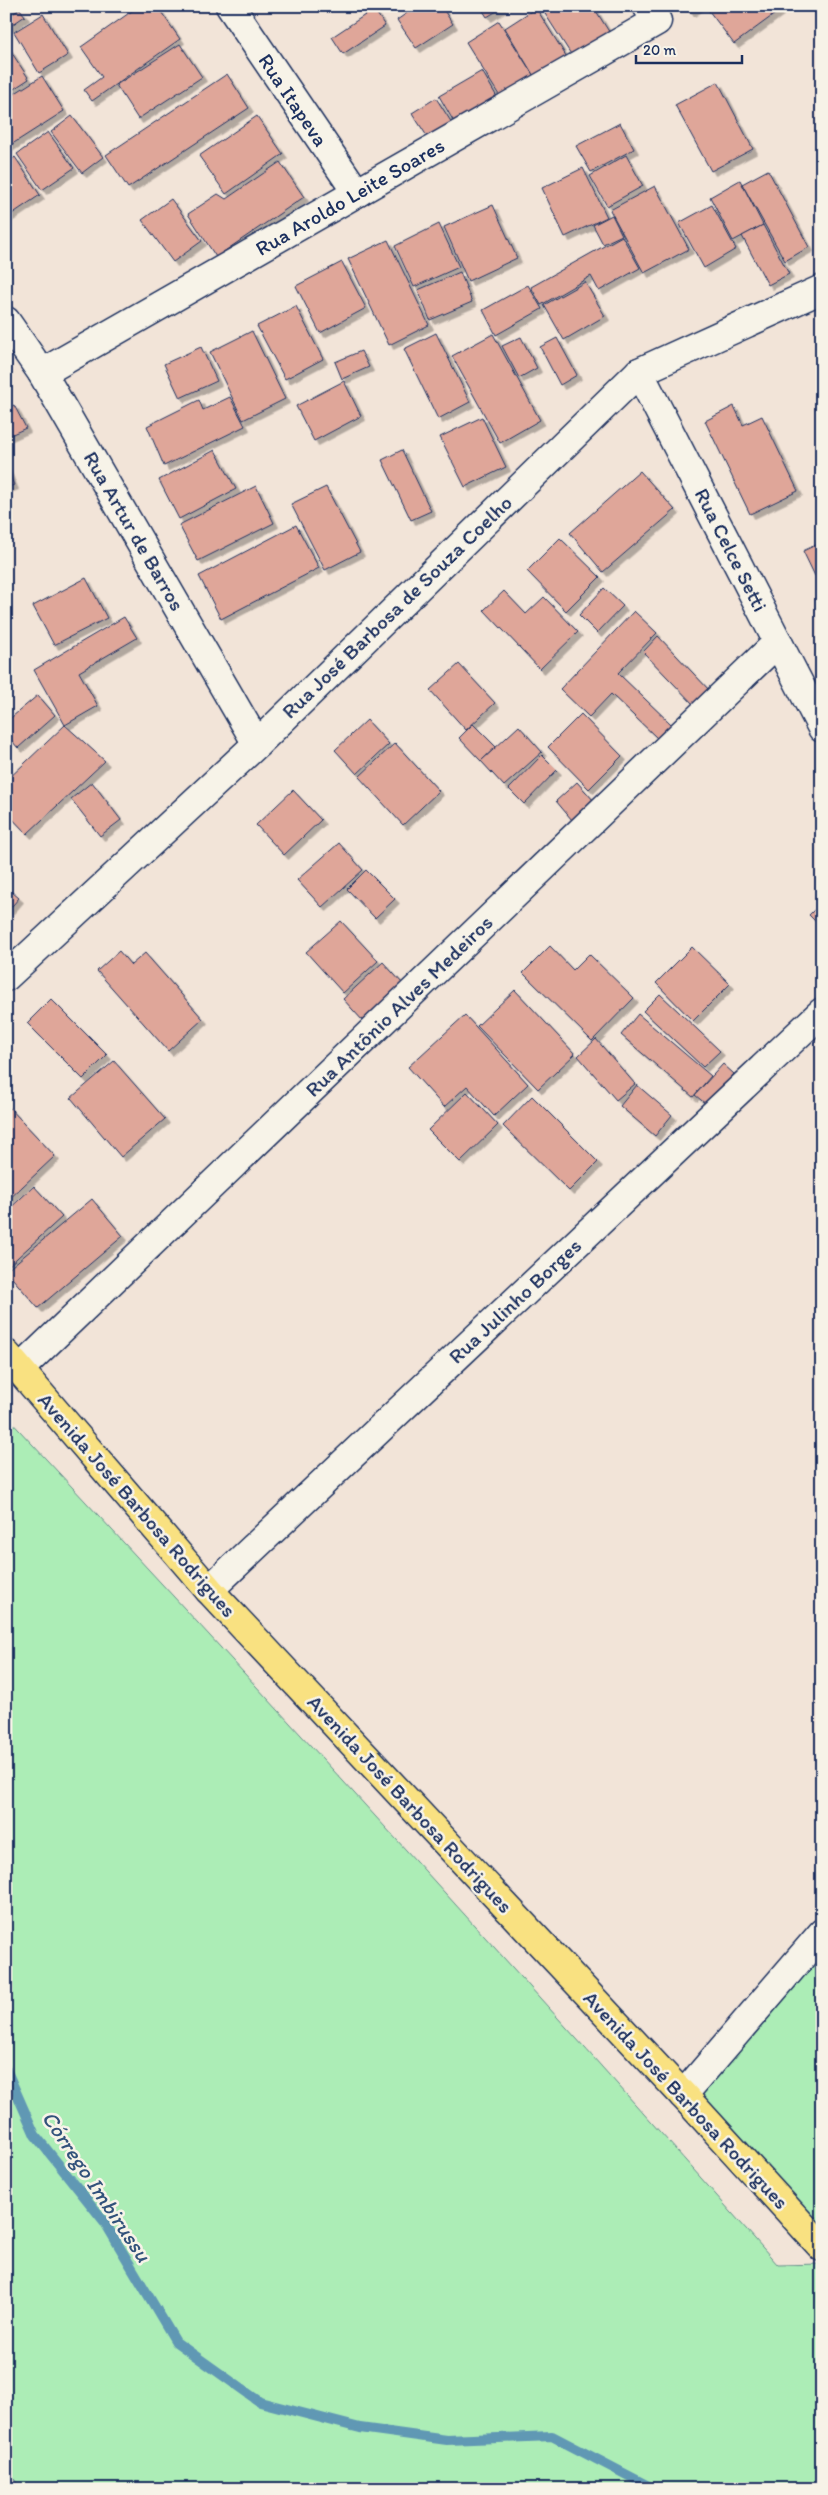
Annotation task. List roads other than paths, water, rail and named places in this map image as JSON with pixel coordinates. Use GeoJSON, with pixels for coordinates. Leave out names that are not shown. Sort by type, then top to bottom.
{"type":"FeatureCollection","features":[{"type":"Feature","properties":{"kind":"main road","name":"Avenida José Barbosa Rodrigues"},"geometry":{"type":"LineString","coordinates":[[13,1362],[209,1590],[683,2095],[822,2247]]}},
{"type":"Feature","properties":{"kind":"street","name":"Rua Itapeva"},"geometry":{"type":"LineString","coordinates":[[230,6],[357,193]]}},
{"type":"Feature","properties":{"kind":"street","name":"Rua Aroldo Leite Soares"},"geometry":{"type":"LineString","coordinates":[[42,373],[357,193],[652,14]]}},
{"type":"Feature","properties":{"kind":"street","name":"Rua José Barbosa de Souza Coelho"},"geometry":{"type":"LineString","coordinates":[[6,977],[257,744],[639,372],[822,289]]}},
{"type":"Feature","properties":{"kind":"street","name":"Rua Artur de Barros"},"geometry":{"type":"LineString","coordinates":[[6,321],[42,373],[257,744]]}},
{"type":"Feature","properties":{"kind":"street","name":"Rua Celce Setti"},"geometry":{"type":"LineString","coordinates":[[639,372],[822,728]]}},
{"type":"Feature","properties":{"kind":"street","name":"Rua Antônio Alves Medeiros"},"geometry":{"type":"LineString","coordinates":[[13,1362],[778,642]]}},
{"type":"Feature","properties":{"kind":"street","name":"Rua Julinho Borges"},"geometry":{"type":"LineString","coordinates":[[209,1590],[822,1012]]}},
{"type":"Feature","properties":{"kind":"street"},"geometry":{"type":"LineString","coordinates":[[683,2095],[822,1933]]}},
{"type":"Feature","properties":{"kind":"waterway","name":"Córrego Imbirussu"},"geometry":{"type":"LineString","coordinates":[[6,2069],[35,2135],[104,2221],[176,2342],[260,2402],[360,2428],[447,2440],[552,2436],[654,2489]]}}]}
